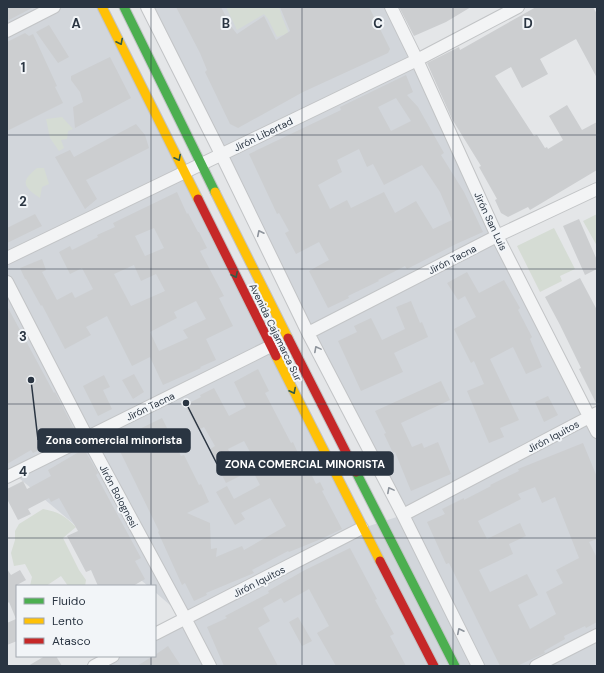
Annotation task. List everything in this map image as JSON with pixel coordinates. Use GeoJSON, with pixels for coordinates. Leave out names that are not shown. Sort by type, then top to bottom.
{"type":"FeatureCollection","features":[{"type":"Feature","properties":{"kind":"main road","name":"Avenida Cajamarca Sur"},"geometry":{"type":"LineString","coordinates":[[102,7],[270,346],[434,666]]}},
{"type":"Feature","properties":{"kind":"main road"},"geometry":{"type":"LineString","coordinates":[[124,7],[201,164],[455,666]]}},
{"type":"Feature","properties":{"kind":"street"},"geometry":{"type":"LineString","coordinates":[[7,31],[54,7]]}},
{"type":"Feature","properties":{"kind":"street"},"geometry":{"type":"LineString","coordinates":[[147,7],[221,154],[308,333],[403,515],[478,666]]}},
{"type":"Feature","properties":{"kind":"street","name":"Jirón San Luis"},"geometry":{"type":"LineString","coordinates":[[391,7],[417,60],[497,236],[593,415],[597,432]]}},
{"type":"Feature","properties":{"kind":"street","name":"Jirón Libertad"},"geometry":{"type":"LineString","coordinates":[[7,258],[417,60],[518,7]]}},
{"type":"Feature","properties":{"kind":"street","name":"Jirón Tacna"},"geometry":{"type":"LineString","coordinates":[[308,333],[497,236],[597,189]]}},
{"type":"Feature","properties":{"kind":"street","name":"Jirón Bolognesi"},"geometry":{"type":"LineString","coordinates":[[7,282],[87,437],[210,666]]}},
{"type":"Feature","properties":{"kind":"street","name":"Jirón Tacna"},"geometry":{"type":"LineString","coordinates":[[7,477],[270,346]]}},
{"type":"Feature","properties":{"kind":"street","name":"Jirón Iquitos"},"geometry":{"type":"LineString","coordinates":[[403,515],[593,415]]}},
{"type":"Feature","properties":{"kind":"street","name":"Jirón Iquitos"},"geometry":{"type":"LineString","coordinates":[[156,633],[362,528]]}},
{"type":"Feature","properties":{"kind":"street"},"geometry":{"type":"LineString","coordinates":[[536,666],[597,635]]}},
{"type":"Feature","properties":{"kind":"street"},"geometry":{"type":"LineString","coordinates":[[94,666],[111,657]]}},
{"type":"Feature","properties":{"kind":"shaded area"},"geometry":{"type":"Polygon","coordinates":[[[7,7],[102,7],[363,528],[403,515],[150,7],[389,7],[597,434],[597,666],[96,666],[114,657],[156,657],[156,635],[185,618],[156,593],[156,585],[147,585],[7,468],[7,7]]]}},
{"type":"Feature","properties":{"kind":"shaded area"},"geometry":{"type":"Polygon","coordinates":[[[226,7],[279,7],[292,41],[294,55],[283,35],[277,37],[264,14],[237,30],[226,7]]]}},
{"type":"Feature","properties":{"kind":"shaded area"},"geometry":{"type":"Polygon","coordinates":[[[62,117],[73,129],[68,131],[67,139],[61,140],[64,148],[59,151],[50,138],[46,119],[62,117]]]}},
{"type":"Feature","properties":{"kind":"shaded area"},"geometry":{"type":"Polygon","coordinates":[[[37,168],[44,168],[49,184],[42,187],[40,198],[27,187],[26,184],[28,177],[37,168]]]}},
{"type":"Feature","properties":{"kind":"shaded area"},"geometry":{"type":"Polygon","coordinates":[[[597,214],[597,246],[583,221],[597,214]]]}},
{"type":"Feature","properties":{"kind":"shaded area"},"geometry":{"type":"Polygon","coordinates":[[[554,228],[575,269],[560,276],[562,281],[540,292],[517,246],[554,228]]]}},
{"type":"Feature","properties":{"kind":"shaded area"},"geometry":{"type":"Polygon","coordinates":[[[43,509],[61,515],[76,527],[63,538],[79,570],[86,580],[85,585],[67,585],[61,576],[48,585],[30,585],[32,577],[25,564],[14,566],[11,553],[15,540],[15,531],[19,524],[43,509]]]}},
{"type":"Feature","properties":{"kind":"building"},"geometry":{"type":"Polygon","coordinates":[[[7,7],[34,7],[7,21],[7,7]]]}},
{"type":"Feature","properties":{"kind":"building"},"geometry":{"type":"Polygon","coordinates":[[[176,7],[221,7],[230,25],[237,34],[264,16],[276,40],[290,31],[280,7],[369,7],[390,49],[388,53],[303,92],[238,128],[230,124],[205,72],[207,70],[200,53],[176,7]]]}},
{"type":"Feature","properties":{"kind":"building"},"geometry":{"type":"Polygon","coordinates":[[[399,7],[471,7],[446,22],[414,36],[399,7]]]}},
{"type":"Feature","properties":{"kind":"building"},"geometry":{"type":"Polygon","coordinates":[[[536,7],[593,7],[597,14],[597,78],[576,39],[540,59],[548,74],[522,88],[511,67],[495,76],[534,136],[537,135],[545,148],[547,147],[548,149],[563,140],[549,116],[567,105],[582,130],[597,122],[597,170],[530,210],[528,207],[508,217],[501,213],[495,200],[497,199],[479,167],[481,166],[452,119],[427,63],[459,47],[460,50],[536,7]]]}},
{"type":"Feature","properties":{"kind":"building"},"geometry":{"type":"Polygon","coordinates":[[[49,25],[69,57],[58,63],[36,32],[49,25]]]}},
{"type":"Feature","properties":{"kind":"building"},"geometry":{"type":"Polygon","coordinates":[[[25,33],[29,36],[33,34],[57,86],[55,87],[63,103],[7,131],[7,42],[25,33]]]}},
{"type":"Feature","properties":{"kind":"building"},"geometry":{"type":"Polygon","coordinates":[[[110,57],[131,98],[75,128],[73,107],[83,102],[80,92],[71,80],[71,76],[110,57]]]}},
{"type":"Feature","properties":{"kind":"building"},"geometry":{"type":"Polygon","coordinates":[[[406,75],[413,92],[407,95],[418,107],[444,153],[441,155],[464,192],[483,232],[407,269],[405,266],[348,296],[349,298],[328,308],[309,271],[329,260],[319,242],[296,254],[285,233],[289,231],[279,213],[277,214],[249,154],[341,110],[340,107],[406,75]],[[396,98],[378,107],[391,131],[411,121],[396,98]],[[359,149],[337,160],[342,172],[318,185],[330,209],[347,200],[351,208],[384,192],[395,213],[416,201],[433,229],[452,220],[440,192],[422,165],[384,185],[373,164],[367,167],[359,149]]]}},
{"type":"Feature","properties":{"kind":"building"},"geometry":{"type":"Polygon","coordinates":[[[136,124],[145,135],[149,148],[86,180],[97,199],[85,209],[55,157],[70,150],[74,157],[136,124]]]}},
{"type":"Feature","properties":{"kind":"building"},"geometry":{"type":"Polygon","coordinates":[[[177,192],[187,214],[188,213],[207,248],[200,251],[224,296],[219,298],[233,326],[206,339],[216,360],[163,385],[150,357],[132,366],[107,316],[86,327],[91,335],[65,349],[42,305],[41,306],[20,268],[42,259],[46,270],[42,272],[57,300],[72,292],[75,298],[93,289],[82,268],[70,274],[59,252],[70,246],[72,250],[98,237],[97,235],[115,227],[113,223],[177,192]],[[154,228],[135,236],[145,256],[164,248],[154,228]],[[134,265],[114,274],[131,306],[165,291],[156,274],[141,281],[134,265]],[[196,301],[174,312],[177,318],[150,332],[159,351],[188,338],[183,330],[206,319],[196,301]]]}},
{"type":"Feature","properties":{"kind":"building"},"geometry":{"type":"Polygon","coordinates":[[[35,214],[42,226],[7,243],[7,228],[35,214]]]}},
{"type":"Feature","properties":{"kind":"building"},"geometry":{"type":"Polygon","coordinates":[[[579,219],[597,260],[597,269],[585,275],[563,226],[579,219]]]}},
{"type":"Feature","properties":{"kind":"building"},"geometry":{"type":"Polygon","coordinates":[[[467,272],[479,293],[504,280],[520,308],[518,310],[532,337],[530,339],[542,367],[526,374],[513,347],[490,359],[519,420],[500,428],[504,437],[489,443],[467,391],[484,384],[474,361],[471,363],[454,329],[476,317],[465,296],[458,300],[447,283],[467,272]]]}},
{"type":"Feature","properties":{"kind":"building"},"geometry":{"type":"Polygon","coordinates":[[[580,278],[597,310],[597,405],[579,369],[581,368],[545,297],[580,278]]]}},
{"type":"Feature","properties":{"kind":"building"},"geometry":{"type":"Polygon","coordinates":[[[411,301],[420,323],[422,322],[428,337],[394,353],[403,372],[361,391],[338,341],[357,332],[354,326],[371,318],[382,340],[405,329],[396,307],[411,301]]]}},
{"type":"Feature","properties":{"kind":"building"},"geometry":{"type":"Polygon","coordinates":[[[7,306],[74,429],[42,446],[43,448],[33,453],[31,450],[7,464],[7,306]]]}},
{"type":"Feature","properties":{"kind":"building"},"geometry":{"type":"Polygon","coordinates":[[[258,369],[269,391],[265,393],[291,443],[293,442],[302,462],[305,461],[316,484],[320,482],[324,490],[322,491],[342,529],[321,539],[289,552],[288,551],[252,570],[254,573],[206,593],[207,595],[194,601],[185,583],[182,585],[158,532],[159,531],[115,441],[162,418],[181,456],[184,455],[199,485],[201,484],[209,502],[187,513],[210,523],[211,549],[217,548],[216,557],[242,546],[244,550],[286,526],[270,498],[241,513],[245,519],[235,525],[216,492],[227,486],[234,499],[260,485],[250,466],[256,463],[244,441],[228,449],[242,475],[226,483],[209,450],[215,446],[204,427],[198,430],[185,405],[214,388],[229,416],[246,407],[234,382],[258,369]]]}},
{"type":"Feature","properties":{"kind":"building"},"geometry":{"type":"Polygon","coordinates":[[[134,374],[144,392],[133,399],[122,380],[134,374]]]}},
{"type":"Feature","properties":{"kind":"building"},"geometry":{"type":"Polygon","coordinates":[[[104,375],[110,387],[103,390],[112,409],[98,416],[83,386],[104,375]]]}},
{"type":"Feature","properties":{"kind":"building"},"geometry":{"type":"Polygon","coordinates":[[[441,381],[450,400],[401,423],[412,447],[422,443],[424,448],[438,442],[451,474],[411,491],[395,452],[393,453],[384,434],[386,433],[375,411],[441,381]]]}},
{"type":"Feature","properties":{"kind":"building"},"geometry":{"type":"Polygon","coordinates":[[[548,396],[558,415],[544,422],[535,402],[548,396]]]}},
{"type":"Feature","properties":{"kind":"building"},"geometry":{"type":"Polygon","coordinates":[[[583,443],[597,477],[597,539],[589,542],[597,558],[597,622],[586,628],[585,626],[564,636],[565,639],[544,651],[545,653],[517,666],[500,666],[449,563],[446,564],[427,522],[445,514],[442,509],[464,498],[464,500],[491,486],[490,485],[519,471],[518,469],[583,443]],[[535,487],[518,494],[521,499],[478,521],[487,539],[520,523],[526,536],[509,544],[513,554],[479,570],[490,592],[527,574],[538,595],[518,605],[530,629],[556,614],[546,592],[563,583],[556,570],[579,558],[555,497],[542,503],[535,487]]]}},
{"type":"Feature","properties":{"kind":"building"},"geometry":{"type":"Polygon","coordinates":[[[84,449],[98,473],[96,475],[141,558],[135,561],[145,579],[135,585],[98,585],[91,570],[86,572],[67,536],[78,531],[59,498],[51,502],[49,498],[28,509],[31,514],[18,520],[7,499],[7,489],[23,481],[27,489],[51,476],[48,470],[84,449]]]}},
{"type":"Feature","properties":{"kind":"building"},"geometry":{"type":"Polygon","coordinates":[[[350,548],[377,599],[375,600],[394,634],[390,636],[406,666],[336,666],[317,633],[329,626],[309,589],[284,603],[281,598],[263,608],[270,621],[258,628],[278,666],[224,666],[207,627],[227,618],[225,616],[269,593],[268,591],[305,570],[350,548]]]}},
{"type":"Feature","properties":{"kind":"building"},"geometry":{"type":"Polygon","coordinates":[[[7,569],[11,575],[20,570],[26,580],[16,585],[16,619],[9,602],[7,604],[7,569]]]}},
{"type":"Feature","properties":{"kind":"building"},"geometry":{"type":"Polygon","coordinates":[[[298,617],[312,641],[302,646],[289,622],[298,617]]]}},
{"type":"Feature","properties":{"kind":"building"},"geometry":{"type":"Polygon","coordinates":[[[16,619],[16,641],[7,645],[7,623],[16,619]]]}},
{"type":"Feature","properties":{"kind":"building"},"geometry":{"type":"Polygon","coordinates":[[[168,646],[181,666],[137,666],[151,657],[156,657],[156,654],[168,646]]]}},
{"type":"Feature","properties":{"kind":"building"},"geometry":{"type":"Polygon","coordinates":[[[43,657],[57,657],[62,666],[28,666],[43,657]]]}},
{"type":"Feature","properties":{"kind":"traffic: fast"},"geometry":{"type":"LineString","coordinates":[[124,7],[215,192]]}},
{"type":"Feature","properties":{"kind":"traffic: fast"},"geometry":{"type":"LineString","coordinates":[[356,472],[455,666]]}},
{"type":"Feature","properties":{"kind":"traffic: slow"},"geometry":{"type":"LineString","coordinates":[[102,7],[198,199]]}},
{"type":"Feature","properties":{"kind":"traffic: slow"},"geometry":{"type":"LineString","coordinates":[[215,192],[288,338]]}},
{"type":"Feature","properties":{"kind":"traffic: slow"},"geometry":{"type":"LineString","coordinates":[[276,356],[380,561]]}},
{"type":"Feature","properties":{"kind":"traffic: jam"},"geometry":{"type":"LineString","coordinates":[[198,199],[276,356]]}},
{"type":"Feature","properties":{"kind":"traffic: jam"},"geometry":{"type":"LineString","coordinates":[[288,338],[356,472]]}},
{"type":"Feature","properties":{"kind":"traffic: jam"},"geometry":{"type":"LineString","coordinates":[[380,561],[434,666]]}},
{"type":"Feature","properties":{"kind":"place","name":"Zona comercial minorista"},"geometry":{"type":"Point","coordinates":[31,380]}},
{"type":"Feature","properties":{"kind":"place","name":"ZONA COMERCIAL MINORISTA"},"geometry":{"type":"Point","coordinates":[186,403]}}]}
